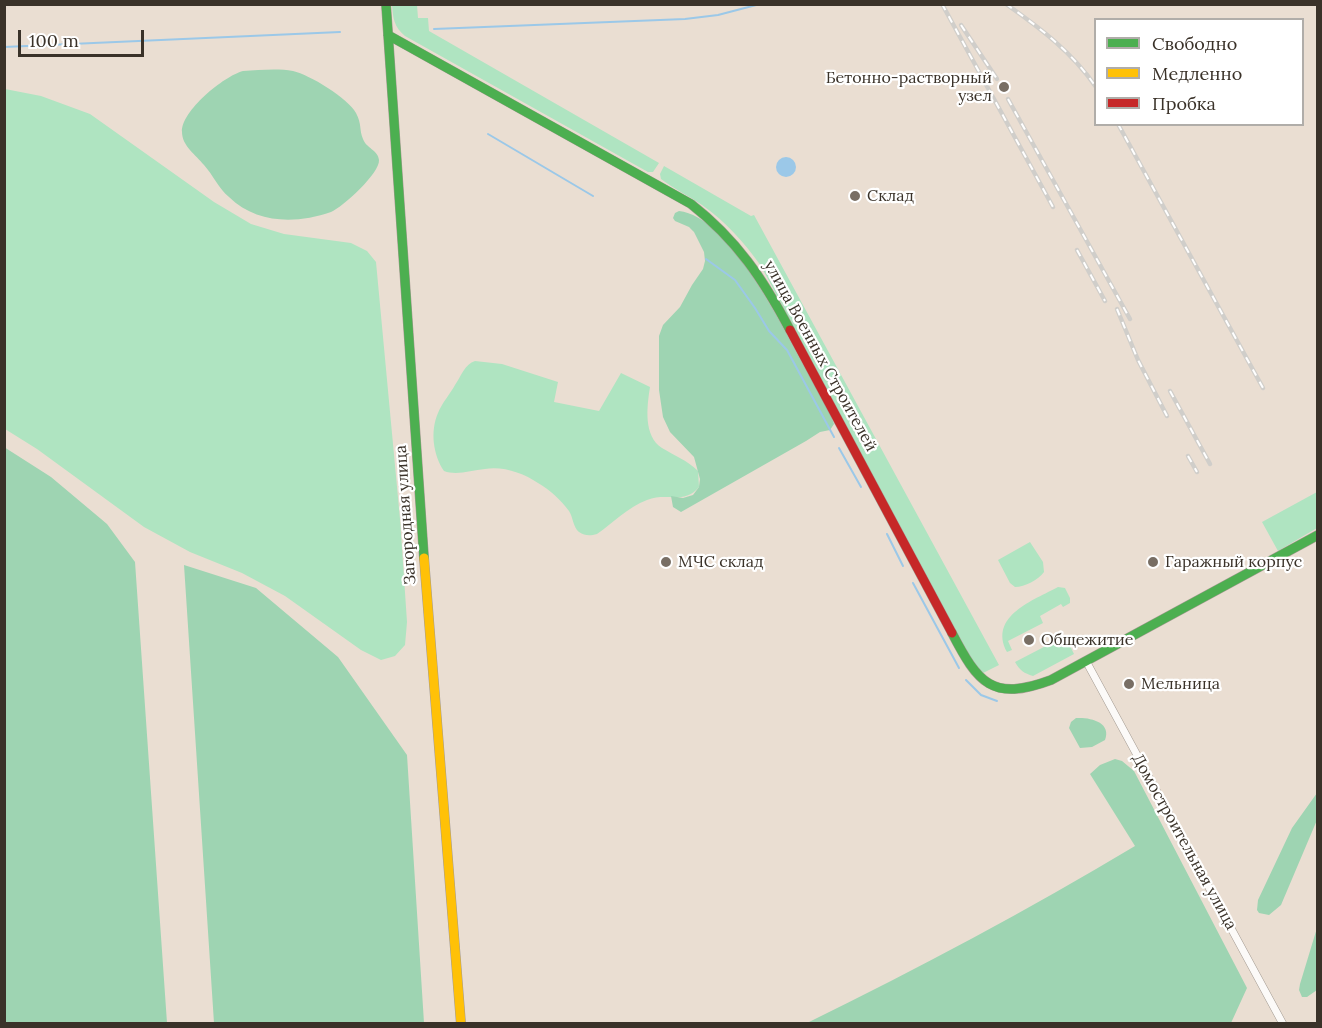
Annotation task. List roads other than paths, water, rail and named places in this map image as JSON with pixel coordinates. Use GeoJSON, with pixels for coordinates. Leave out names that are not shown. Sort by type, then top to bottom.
{"type":"FeatureCollection","features":[{"type":"Feature","properties":{"kind":"street","name":"Загородная улица"},"geometry":{"type":"LineString","coordinates":[[387,4],[432,682],[461,1023]]}},
{"type":"Feature","properties":{"kind":"street","name":"улица Военных Строителей"},"geometry":{"type":"LineString","coordinates":[[388,35],[691,204],[718,225],[740,247],[774,299],[964,656],[980,678],[1001,688],[1028,688],[1051,680],[1317,535]]}},
{"type":"Feature","properties":{"kind":"street","name":"Домостроительная улица"},"geometry":{"type":"LineString","coordinates":[[1086,661],[1283,1023]]}},
{"type":"Feature","properties":{"kind":"water"},"geometry":{"type":"Polygon","coordinates":[[[782,157],[790,157],[796,163],[796,171],[790,177],[782,177],[776,171],[776,163],[782,157]]]}},
{"type":"Feature","properties":{"kind":"waterway"},"geometry":{"type":"LineString","coordinates":[[434,29],[685,19],[718,15],[760,4]]}},
{"type":"Feature","properties":{"kind":"waterway"},"geometry":{"type":"LineString","coordinates":[[4,47],[340,32]]}},
{"type":"Feature","properties":{"kind":"waterway"},"geometry":{"type":"LineString","coordinates":[[488,134],[593,196]]}},
{"type":"Feature","properties":{"kind":"waterway"},"geometry":{"type":"LineString","coordinates":[[706,259],[735,280],[769,331],[787,350],[834,437]]}},
{"type":"Feature","properties":{"kind":"waterway"},"geometry":{"type":"LineString","coordinates":[[839,448],[861,487]]}},
{"type":"Feature","properties":{"kind":"waterway"},"geometry":{"type":"LineString","coordinates":[[887,534],[903,566]]}},
{"type":"Feature","properties":{"kind":"waterway"},"geometry":{"type":"LineString","coordinates":[[913,583],[959,668]]}},
{"type":"Feature","properties":{"kind":"waterway"},"geometry":{"type":"LineString","coordinates":[[966,680],[981,695],[997,701]]}},
{"type":"Feature","properties":{"kind":"railway"},"geometry":{"type":"LineString","coordinates":[[942,4],[1053,207]]}},
{"type":"Feature","properties":{"kind":"railway"},"geometry":{"type":"LineString","coordinates":[[1006,4],[1066,52],[1094,84]]}},
{"type":"Feature","properties":{"kind":"railway"},"geometry":{"type":"LineString","coordinates":[[961,25],[997,79]]}},
{"type":"Feature","properties":{"kind":"railway"},"geometry":{"type":"LineString","coordinates":[[1008,99],[1130,319]]}},
{"type":"Feature","properties":{"kind":"railway"},"geometry":{"type":"LineString","coordinates":[[1119,126],[1263,388]]}},
{"type":"Feature","properties":{"kind":"railway"},"geometry":{"type":"LineString","coordinates":[[1077,250],[1105,301]]}},
{"type":"Feature","properties":{"kind":"railway"},"geometry":{"type":"LineString","coordinates":[[1117,309],[1138,360],[1167,416]]}},
{"type":"Feature","properties":{"kind":"railway"},"geometry":{"type":"LineString","coordinates":[[1170,391],[1210,464]]}},
{"type":"Feature","properties":{"kind":"railway"},"geometry":{"type":"LineString","coordinates":[[1188,456],[1197,472]]}},
{"type":"Feature","properties":{"kind":"place","name":"Бетонно-растворный узел"},"geometry":{"type":"Point","coordinates":[1004,87]}},
{"type":"Feature","properties":{"kind":"place","name":"Склад"},"geometry":{"type":"Point","coordinates":[855,196]}},
{"type":"Feature","properties":{"kind":"place","name":"МЧС склад"},"geometry":{"type":"Point","coordinates":[666,562]}},
{"type":"Feature","properties":{"kind":"place","name":"Гаражный корпус"},"geometry":{"type":"Point","coordinates":[1153,562]}},
{"type":"Feature","properties":{"kind":"place","name":"Общежитие"},"geometry":{"type":"Point","coordinates":[1029,640]}},
{"type":"Feature","properties":{"kind":"place","name":"Мельница"},"geometry":{"type":"Point","coordinates":[1129,684]}}]}
